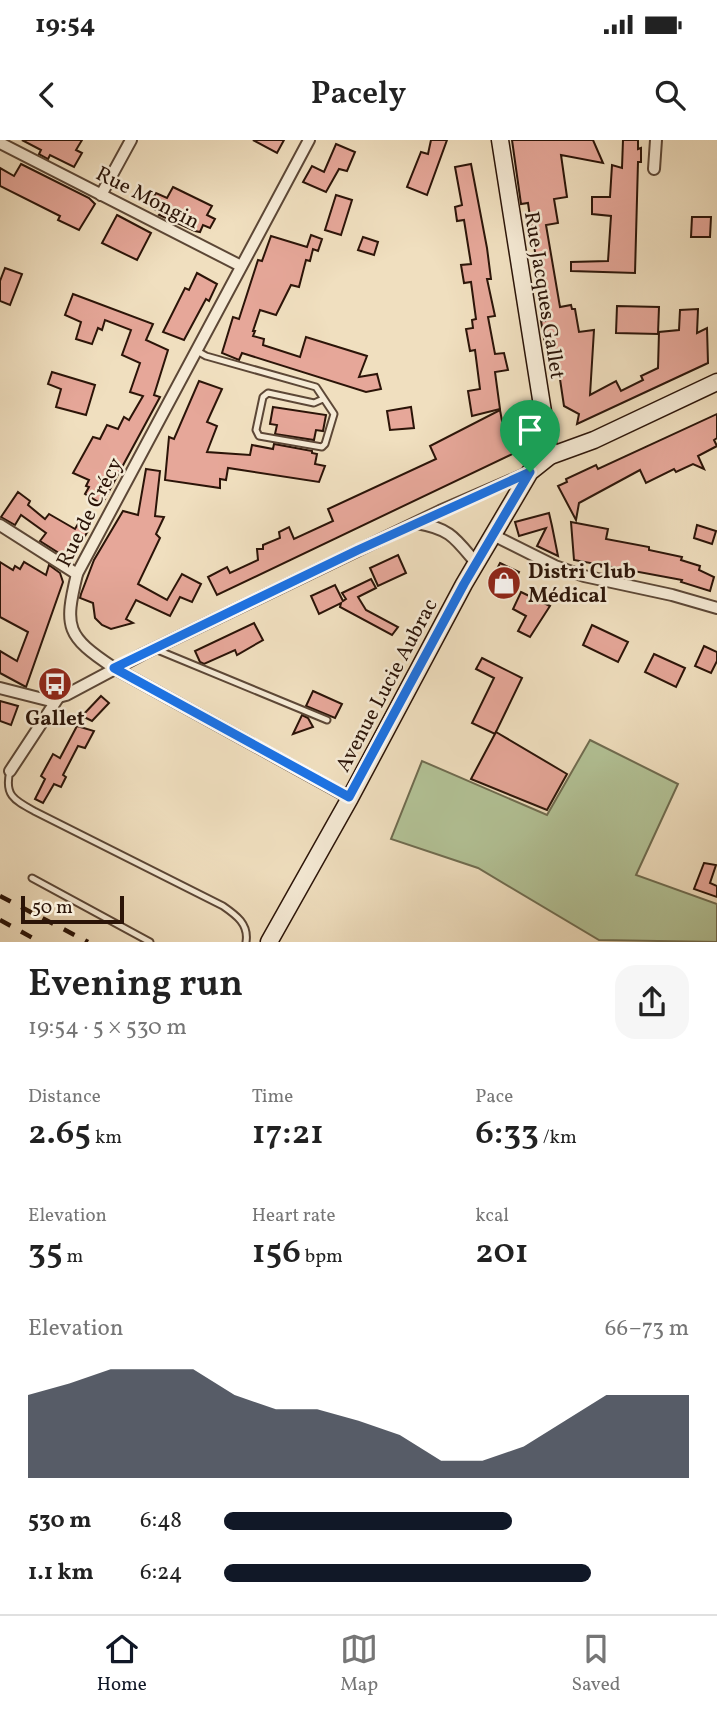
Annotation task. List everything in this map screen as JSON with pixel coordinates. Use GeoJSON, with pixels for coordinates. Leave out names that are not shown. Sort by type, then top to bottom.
{"type":"FeatureCollection","features":[{"type":"Feature","properties":{"kind":"main road","name":"Rue Jacques Gallet"},"geometry":{"type":"LineString","coordinates":[[500,140],[550,456]]}},
{"type":"Feature","properties":{"kind":"main road","name":"Avenue Lucie Aubrac"},"geometry":{"type":"LineString","coordinates":[[269,942],[476,563],[530,472],[550,456],[577,447],[717,382]]}},
{"type":"Feature","properties":{"kind":"street"},"geometry":{"type":"LineString","coordinates":[[101,195],[131,140]]}},
{"type":"Feature","properties":{"kind":"street","name":"Rue de Crécy"},"geometry":{"type":"LineString","coordinates":[[309,140],[77,573],[69,607],[69,622],[74,633],[93,654],[114,668],[349,797]]}},
{"type":"Feature","properties":{"kind":"street"},"geometry":{"type":"LineString","coordinates":[[654,169],[656,140]]}},
{"type":"Feature","properties":{"kind":"street","name":"Rue Mongin"},"geometry":{"type":"LineString","coordinates":[[0,144],[242,266]]}},
{"type":"Feature","properties":{"kind":"street"},"geometry":{"type":"LineString","coordinates":[[0,688],[39,699],[58,698],[76,691],[153,649],[530,472]]}},
{"type":"Feature","properties":{"kind":"street"},"geometry":{"type":"LineString","coordinates":[[417,523],[444,530],[454,537],[476,563]]}},
{"type":"Feature","properties":{"kind":"street"},"geometry":{"type":"LineString","coordinates":[[0,525],[77,573]]}},
{"type":"Feature","properties":{"kind":"street"},"geometry":{"type":"LineString","coordinates":[[493,535],[555,566],[584,576],[717,608]]}},
{"type":"Feature","properties":{"kind":"street"},"geometry":{"type":"LineString","coordinates":[[10,771],[58,698]]}},
{"type":"Feature","properties":{"kind":"lane"},"geometry":{"type":"LineString","coordinates":[[196,350],[206,356],[316,387],[334,414],[325,444],[321,447],[259,436],[256,430],[263,397],[268,393],[314,403],[323,399]]}},
{"type":"Feature","properties":{"kind":"lane"},"geometry":{"type":"LineString","coordinates":[[153,649],[327,720]]}},
{"type":"Feature","properties":{"kind":"lane"},"geometry":{"type":"LineString","coordinates":[[10,771],[8,788],[16,800],[223,906],[242,921],[247,934],[246,942]]}},
{"type":"Feature","properties":{"kind":"lane"},"geometry":{"type":"LineString","coordinates":[[32,878],[150,942]]}},
{"type":"Feature","properties":{"kind":"green space"},"geometry":{"type":"Polygon","coordinates":[[[590,740],[678,784],[636,875],[717,904],[717,942],[599,940],[478,868],[391,839],[422,761],[547,815],[590,740]]]}},
{"type":"Feature","properties":{"kind":"building"},"geometry":{"type":"Polygon","coordinates":[[[22,140],[82,140],[76,150],[82,153],[74,167],[50,155],[48,159],[39,154],[41,150],[22,140]]]}},
{"type":"Feature","properties":{"kind":"building"},"geometry":{"type":"Polygon","coordinates":[[[253,140],[284,140],[277,153],[253,140]]]}},
{"type":"Feature","properties":{"kind":"building"},"geometry":{"type":"Polygon","coordinates":[[[431,140],[447,140],[427,195],[407,187],[421,152],[428,154],[431,140]]]}},
{"type":"Feature","properties":{"kind":"building"},"geometry":{"type":"Polygon","coordinates":[[[512,140],[593,140],[603,163],[561,155],[567,197],[554,199],[558,223],[546,225],[560,307],[571,305],[572,309],[575,309],[579,332],[594,330],[590,395],[616,381],[621,391],[643,380],[641,376],[658,368],[659,332],[679,330],[680,310],[698,309],[697,333],[707,328],[708,363],[577,424],[579,414],[564,406],[557,359],[548,361],[528,203],[521,204],[512,140]]]}},
{"type":"Feature","properties":{"kind":"building"},"geometry":{"type":"Polygon","coordinates":[[[623,140],[638,140],[638,149],[641,148],[641,162],[638,162],[635,273],[571,271],[571,262],[608,261],[611,216],[592,214],[592,197],[610,197],[612,165],[622,168],[623,140]]]}},
{"type":"Feature","properties":{"kind":"building"},"geometry":{"type":"Polygon","coordinates":[[[336,144],[355,152],[347,171],[339,169],[326,192],[303,182],[312,166],[324,172],[336,144]]]}},
{"type":"Feature","properties":{"kind":"building"},"geometry":{"type":"Polygon","coordinates":[[[21,164],[89,198],[95,204],[79,230],[58,220],[60,216],[0,186],[0,168],[14,176],[21,164]]]}},
{"type":"Feature","properties":{"kind":"building"},"geometry":{"type":"Polygon","coordinates":[[[471,164],[491,279],[487,279],[495,316],[488,317],[495,354],[504,353],[508,370],[495,372],[500,409],[472,416],[468,391],[480,389],[475,350],[470,351],[466,329],[473,328],[472,320],[476,319],[471,282],[464,283],[461,265],[471,264],[464,220],[457,221],[455,207],[462,205],[455,167],[471,164]]]}},
{"type":"Feature","properties":{"kind":"building"},"geometry":{"type":"Polygon","coordinates":[[[173,187],[212,206],[207,215],[215,219],[210,228],[203,225],[200,232],[195,231],[159,215],[161,213],[149,206],[156,193],[167,198],[173,187]]]}},
{"type":"Feature","properties":{"kind":"building"},"geometry":{"type":"Polygon","coordinates":[[[336,195],[352,200],[341,235],[325,230],[336,195]]]}},
{"type":"Feature","properties":{"kind":"building"},"geometry":{"type":"Polygon","coordinates":[[[117,215],[151,233],[137,260],[102,243],[117,215]]]}},
{"type":"Feature","properties":{"kind":"building"},"geometry":{"type":"Polygon","coordinates":[[[692,217],[711,217],[710,237],[691,237],[692,217]]]}},
{"type":"Feature","properties":{"kind":"building"},"geometry":{"type":"Polygon","coordinates":[[[311,235],[322,239],[318,251],[313,249],[310,261],[306,260],[299,287],[291,285],[276,315],[260,310],[253,336],[264,339],[263,345],[300,357],[306,337],[367,356],[359,377],[377,374],[381,389],[366,392],[242,353],[239,360],[222,353],[233,317],[239,319],[258,260],[262,261],[271,236],[307,247],[311,235]]]}},
{"type":"Feature","properties":{"kind":"building"},"geometry":{"type":"Polygon","coordinates":[[[363,237],[378,242],[374,255],[358,250],[363,237]]]}},
{"type":"Feature","properties":{"kind":"building"},"geometry":{"type":"Polygon","coordinates":[[[5,268],[22,274],[10,305],[0,301],[0,281],[5,268]]]}},
{"type":"Feature","properties":{"kind":"building"},"geometry":{"type":"Polygon","coordinates":[[[197,273],[217,284],[184,340],[163,332],[185,288],[189,290],[197,273]]]}},
{"type":"Feature","properties":{"kind":"building"},"geometry":{"type":"Polygon","coordinates":[[[73,294],[153,324],[146,340],[168,350],[154,395],[160,397],[102,504],[85,494],[89,480],[73,473],[93,437],[100,439],[107,425],[118,429],[124,417],[129,420],[143,396],[130,392],[140,363],[122,355],[131,330],[105,320],[102,330],[98,328],[92,344],[76,339],[81,322],[65,315],[73,294]]]}},
{"type":"Feature","properties":{"kind":"building"},"geometry":{"type":"Polygon","coordinates":[[[617,306],[659,307],[658,334],[616,333],[617,306]]]}},
{"type":"Feature","properties":{"kind":"building"},"geometry":{"type":"Polygon","coordinates":[[[52,372],[95,385],[86,415],[56,407],[61,389],[48,384],[52,372]]]}},
{"type":"Feature","properties":{"kind":"building"},"geometry":{"type":"Polygon","coordinates":[[[199,381],[222,389],[207,422],[217,426],[207,452],[250,455],[252,445],[273,449],[274,444],[312,451],[317,454],[315,464],[325,466],[319,482],[228,468],[226,480],[220,479],[220,488],[165,480],[169,437],[174,439],[199,381]]]}},
{"type":"Feature","properties":{"kind":"building"},"geometry":{"type":"Polygon","coordinates":[[[273,407],[326,415],[323,431],[316,430],[314,440],[275,434],[277,425],[270,424],[273,407]]]}},
{"type":"Feature","properties":{"kind":"building"},"geometry":{"type":"Polygon","coordinates":[[[411,407],[414,428],[390,430],[387,411],[411,407]]]}},
{"type":"Feature","properties":{"kind":"building"},"geometry":{"type":"Polygon","coordinates":[[[500,410],[502,421],[515,416],[529,446],[217,595],[208,577],[227,567],[230,573],[258,560],[257,549],[263,549],[263,545],[280,538],[279,532],[289,527],[294,539],[333,521],[328,509],[436,459],[430,446],[500,410]]]}},
{"type":"Feature","properties":{"kind":"building"},"geometry":{"type":"Polygon","coordinates":[[[717,414],[717,438],[714,440],[717,446],[698,456],[704,469],[693,464],[676,472],[674,469],[646,483],[640,470],[579,503],[576,520],[558,486],[567,482],[566,479],[596,465],[598,469],[717,414]]]}},
{"type":"Feature","properties":{"kind":"building"},"geometry":{"type":"Polygon","coordinates":[[[146,469],[160,471],[155,516],[164,517],[156,534],[160,538],[138,584],[167,600],[182,574],[201,584],[192,602],[180,597],[170,616],[136,600],[126,619],[133,623],[111,629],[95,618],[93,603],[80,598],[94,560],[123,511],[138,515],[146,469]]]}},
{"type":"Feature","properties":{"kind":"building"},"geometry":{"type":"Polygon","coordinates":[[[18,492],[30,501],[28,505],[45,519],[49,514],[75,529],[78,524],[88,531],[70,560],[40,541],[46,533],[21,515],[15,525],[1,517],[18,492]]]}},
{"type":"Feature","properties":{"kind":"building"},"geometry":{"type":"Polygon","coordinates":[[[549,513],[558,556],[537,546],[546,528],[519,536],[515,522],[549,513]]]}},
{"type":"Feature","properties":{"kind":"building"},"geometry":{"type":"Polygon","coordinates":[[[571,522],[608,529],[606,539],[649,547],[649,550],[682,557],[681,560],[700,566],[699,570],[714,577],[710,591],[681,582],[682,580],[574,560],[571,522]]]}},
{"type":"Feature","properties":{"kind":"building"},"geometry":{"type":"Polygon","coordinates":[[[697,525],[716,531],[712,544],[694,538],[697,525]]]}},
{"type":"Feature","properties":{"kind":"building"},"geometry":{"type":"Polygon","coordinates":[[[398,555],[406,573],[378,586],[370,568],[398,555]]]}},
{"type":"Feature","properties":{"kind":"building"},"geometry":{"type":"Polygon","coordinates":[[[0,562],[13,570],[15,566],[20,569],[24,562],[46,575],[49,565],[60,573],[63,582],[26,687],[0,673],[0,651],[17,661],[28,632],[0,617],[0,562]]]}},
{"type":"Feature","properties":{"kind":"building"},"geometry":{"type":"Polygon","coordinates":[[[500,563],[519,572],[508,594],[489,585],[500,563]]]}},
{"type":"Feature","properties":{"kind":"building"},"geometry":{"type":"Polygon","coordinates":[[[371,579],[376,588],[358,597],[366,610],[398,627],[392,635],[340,607],[341,603],[319,614],[311,596],[335,585],[343,601],[346,599],[342,593],[371,579]]]}},
{"type":"Feature","properties":{"kind":"building"},"geometry":{"type":"Polygon","coordinates":[[[521,592],[550,606],[530,637],[518,631],[526,616],[513,609],[521,592]]]}},
{"type":"Feature","properties":{"kind":"building"},"geometry":{"type":"Polygon","coordinates":[[[254,623],[263,640],[237,655],[235,650],[204,664],[200,662],[195,651],[254,623]]]}},
{"type":"Feature","properties":{"kind":"building"},"geometry":{"type":"Polygon","coordinates":[[[592,625],[628,642],[618,662],[583,645],[592,625]]]}},
{"type":"Feature","properties":{"kind":"building"},"geometry":{"type":"Polygon","coordinates":[[[704,646],[717,652],[717,661],[711,673],[695,666],[704,646]]]}},
{"type":"Feature","properties":{"kind":"building"},"geometry":{"type":"Polygon","coordinates":[[[654,654],[685,668],[676,687],[645,672],[654,654]]]}},
{"type":"Feature","properties":{"kind":"building"},"geometry":{"type":"Polygon","coordinates":[[[482,658],[522,678],[495,734],[472,723],[494,678],[476,669],[482,658]]]}},
{"type":"Feature","properties":{"kind":"building"},"geometry":{"type":"Polygon","coordinates":[[[313,691],[342,704],[335,718],[306,706],[313,691]]]}},
{"type":"Feature","properties":{"kind":"building"},"geometry":{"type":"Polygon","coordinates":[[[101,696],[109,703],[92,721],[82,716],[101,696]]]}},
{"type":"Feature","properties":{"kind":"building"},"geometry":{"type":"Polygon","coordinates":[[[0,701],[18,706],[11,725],[0,721],[0,701]]]}},
{"type":"Feature","properties":{"kind":"building"},"geometry":{"type":"Polygon","coordinates":[[[302,715],[308,718],[313,727],[293,734],[302,715]]]}},
{"type":"Feature","properties":{"kind":"building"},"geometry":{"type":"Polygon","coordinates":[[[77,726],[94,731],[85,748],[78,746],[63,775],[66,777],[61,787],[54,784],[43,803],[35,799],[45,779],[41,776],[53,754],[60,758],[77,726]]]}},
{"type":"Feature","properties":{"kind":"building"},"geometry":{"type":"Polygon","coordinates":[[[496,732],[567,774],[547,810],[471,779],[496,732]]]}},
{"type":"Feature","properties":{"kind":"building"},"geometry":{"type":"Polygon","coordinates":[[[704,863],[716,865],[710,883],[717,886],[717,897],[694,889],[704,863]]]}},
{"type":"Feature","properties":{"kind":"railway"},"geometry":{"type":"LineString","coordinates":[[0,896],[88,942]]}},
{"type":"Feature","properties":{"kind":"railway"},"geometry":{"type":"LineString","coordinates":[[0,920],[40,942]]}},
{"type":"Feature","properties":{"kind":"place","name":"Distri Club Médical"},"geometry":{"type":"Point","coordinates":[504,583]}},
{"type":"Feature","properties":{"kind":"place","name":"Gallet"},"geometry":{"type":"Point","coordinates":[55,684]}},
{"type":"Feature","properties":{"kind":"route"},"geometry":{"type":"LineString","coordinates":[[530,472],[464,584],[349,797],[114,668],[440,511],[530,472]]}}]}
